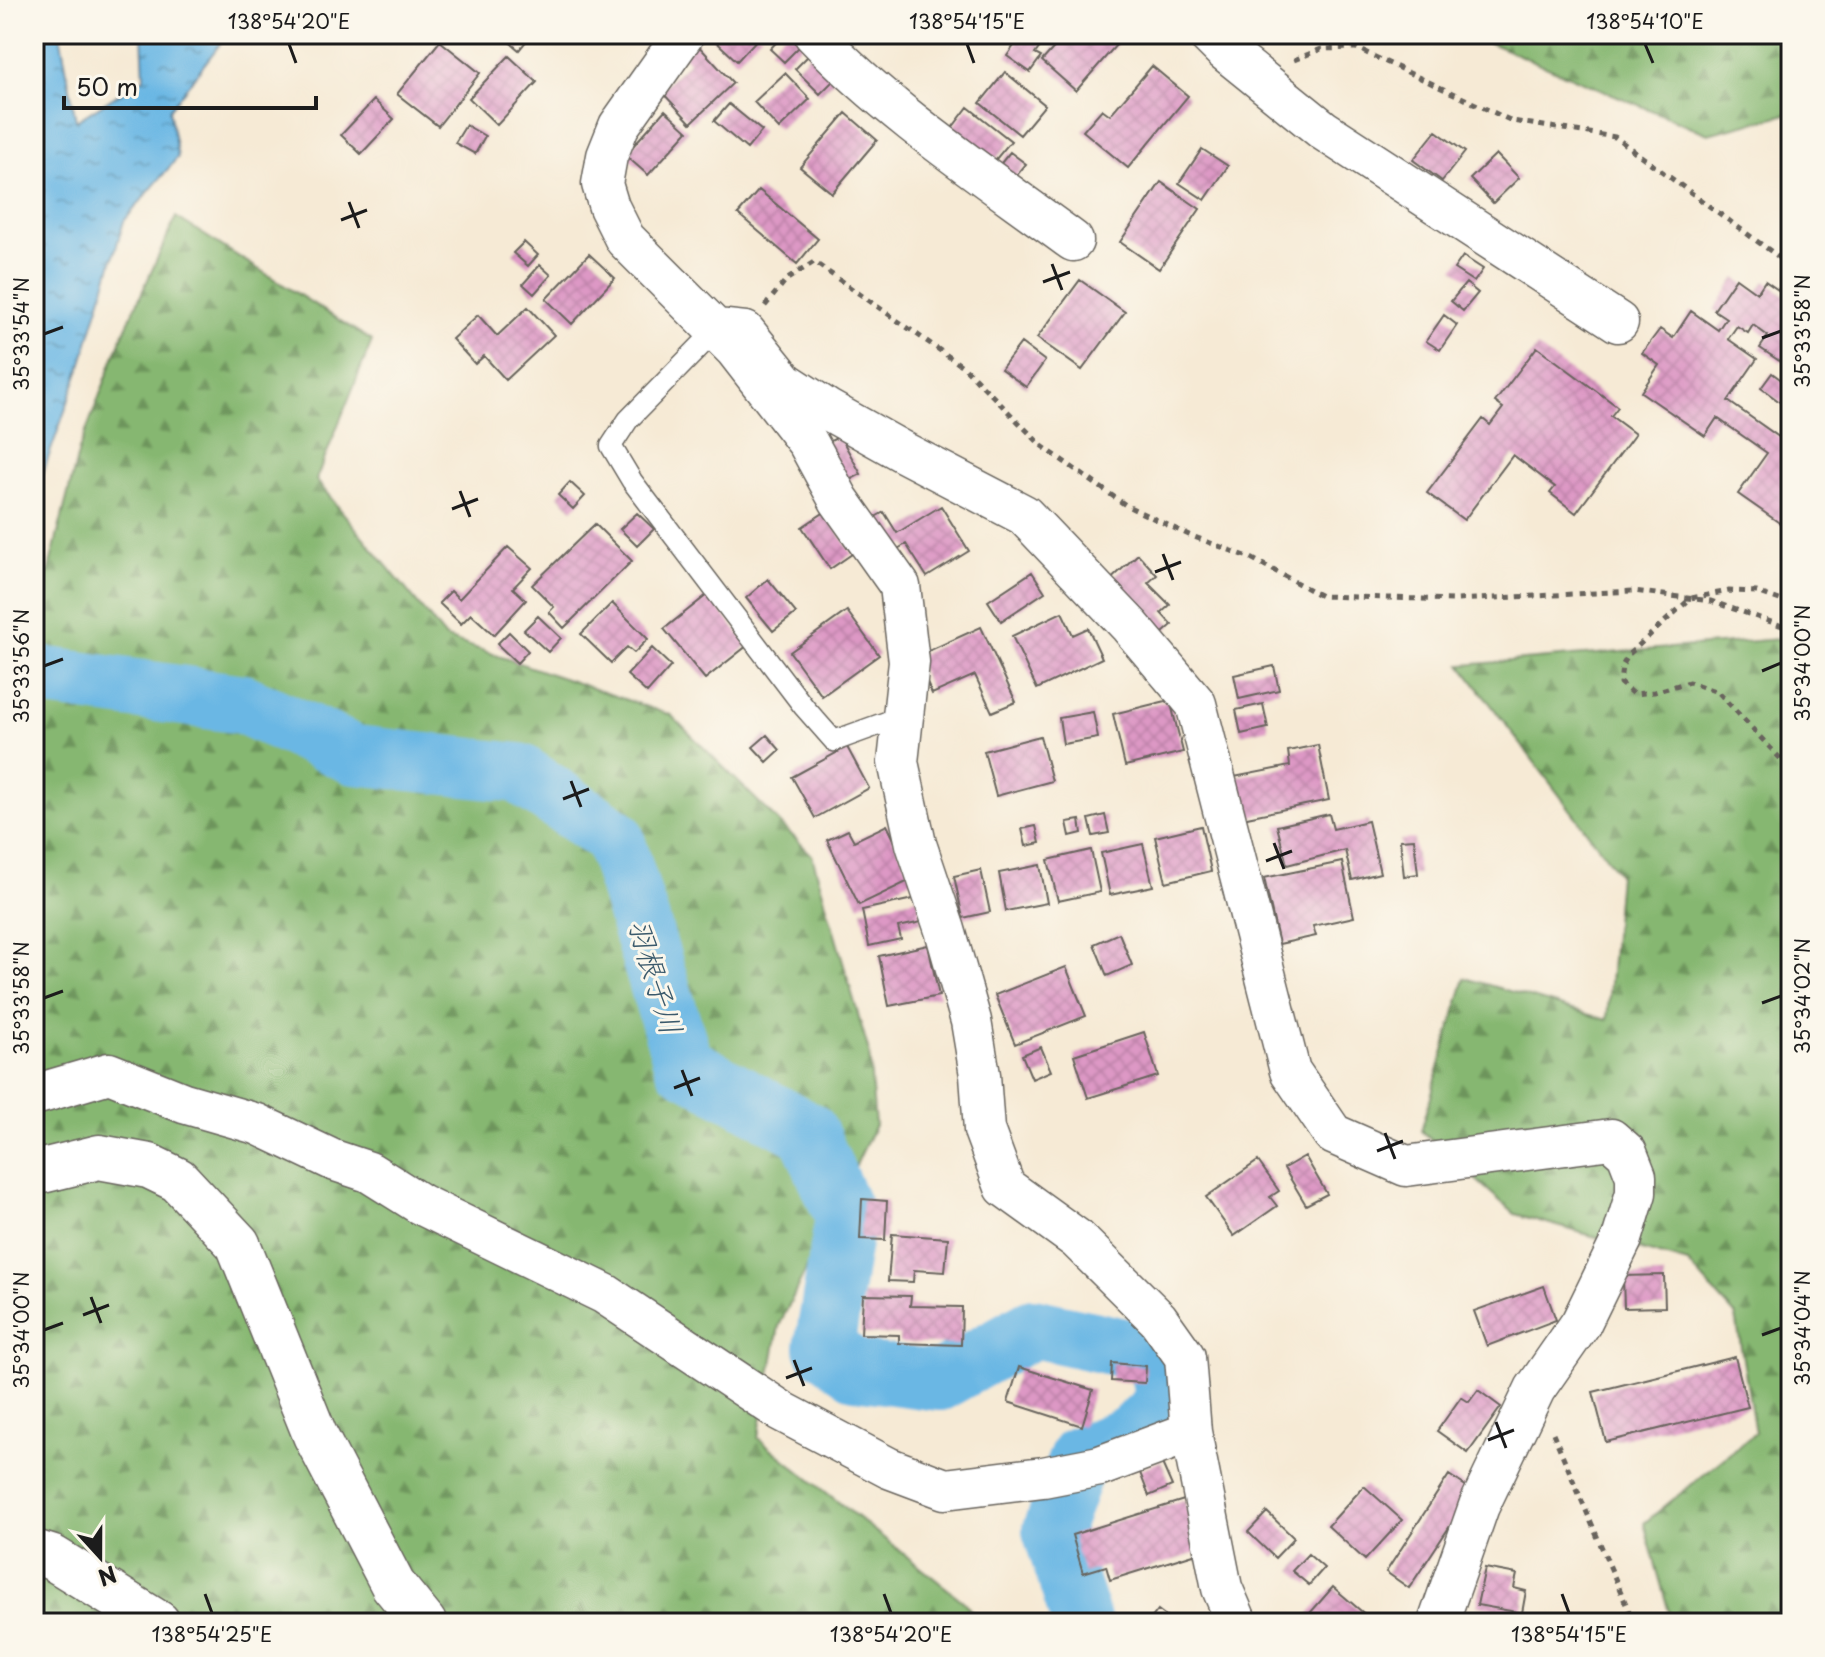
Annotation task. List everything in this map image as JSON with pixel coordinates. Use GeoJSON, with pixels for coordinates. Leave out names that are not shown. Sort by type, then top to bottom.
{"type":"FeatureCollection","features":[{"type":"Feature","properties":{"kind":"street"},"geometry":{"type":"LineString","coordinates":[[684,34],[619,126],[607,156],[602,184],[609,207],[625,239],[731,330],[785,382],[879,439],[1024,515],[1130,626],[1196,704],[1290,1071],[1333,1134],[1406,1166],[1611,1139],[1627,1153],[1636,1176],[1636,1193],[1622,1239],[1581,1323],[1535,1389],[1479,1506],[1438,1623]]}},
{"type":"Feature","properties":{"kind":"street"},"geometry":{"type":"LineString","coordinates":[[814,34],[841,62],[924,131],[1073,241]]}},
{"type":"Feature","properties":{"kind":"street"},"geometry":{"type":"LineString","coordinates":[[1208,34],[1323,130],[1618,322]]}},
{"type":"Feature","properties":{"kind":"street"},"geometry":{"type":"LineString","coordinates":[[731,330],[808,443],[839,500],[900,586],[909,662],[898,762],[916,844],[971,1021],[980,1075],[984,1130],[1005,1187],[1077,1239],[1158,1319],[1185,1357],[1191,1432],[1222,1588],[1237,1623]]}},
{"type":"Feature","properties":{"kind":"street"},"geometry":{"type":"LineString","coordinates":[[34,1095],[109,1073],[184,1103],[257,1124],[333,1160],[369,1172],[420,1204],[605,1294],[781,1411],[889,1468],[945,1489],[1043,1477],[1100,1466],[1191,1432]]}},
{"type":"Feature","properties":{"kind":"street"},"geometry":{"type":"LineString","coordinates":[[34,1173],[99,1157],[149,1166],[178,1180],[238,1244],[315,1435],[393,1585],[424,1623]]}},
{"type":"Feature","properties":{"kind":"street"},"geometry":{"type":"LineString","coordinates":[[34,1552],[53,1558],[158,1623]]}},
{"type":"Feature","properties":{"kind":"lane"},"geometry":{"type":"LineString","coordinates":[[731,330],[628,420],[611,446],[651,506],[804,707],[834,741],[903,716]]}},
{"type":"Feature","properties":{"kind":"path"},"geometry":{"type":"LineString","coordinates":[[1280,59],[1295,60],[1321,49],[1356,48],[1512,121],[1615,137],[1791,266]]}},
{"type":"Feature","properties":{"kind":"path"},"geometry":{"type":"LineString","coordinates":[[731,330],[786,280],[814,262],[965,368],[1042,446],[1127,506],[1189,535],[1251,558],[1321,596],[1456,600],[1633,591],[1711,601],[1791,629]]}},
{"type":"Feature","properties":{"kind":"path"},"geometry":{"type":"LineString","coordinates":[[1791,604],[1757,592],[1729,591],[1691,598],[1629,654],[1622,666],[1620,683],[1633,694],[1654,692],[1689,682],[1718,692],[1791,770]]}},
{"type":"Feature","properties":{"kind":"path"},"geometry":{"type":"LineString","coordinates":[[1535,1389],[1634,1623]]}},
{"type":"Feature","properties":{"kind":"green space"},"geometry":{"type":"Polygon","coordinates":[[[1469,34],[1791,34],[1791,113],[1708,134],[1469,34]]]}},
{"type":"Feature","properties":{"kind":"green space"},"geometry":{"type":"Polygon","coordinates":[[[176,217],[372,341],[316,480],[446,638],[671,715],[812,855],[869,1052],[875,1125],[779,1326],[758,1438],[964,1602],[980,1623],[34,1623],[34,628],[79,450],[121,339],[176,217]]]}},
{"type":"Feature","properties":{"kind":"green space"},"geometry":{"type":"Polygon","coordinates":[[[1791,638],[1791,1623],[1672,1623],[1644,1523],[1755,1433],[1736,1316],[1688,1263],[1515,1214],[1421,1131],[1465,978],[1607,1020],[1619,874],[1461,665],[1791,638]]]}},
{"type":"Feature","properties":{"kind":"water"},"geometry":{"type":"Polygon","coordinates":[[[34,34],[60,34],[76,121],[144,78],[142,34],[224,34],[223,40],[169,110],[178,157],[124,221],[82,363],[34,498],[34,34]]]}},
{"type":"Feature","properties":{"kind":"building"},"geometry":{"type":"Polygon","coordinates":[[[500,34],[529,34],[531,35],[519,50],[500,34]]]}},
{"type":"Feature","properties":{"kind":"building"},"geometry":{"type":"Polygon","coordinates":[[[708,34],[762,34],[737,61],[708,34]]]}},
{"type":"Feature","properties":{"kind":"building"},"geometry":{"type":"Polygon","coordinates":[[[784,34],[796,34],[804,42],[784,62],[770,49],[784,34]]]}},
{"type":"Feature","properties":{"kind":"building"},"geometry":{"type":"Polygon","coordinates":[[[1022,34],[1049,34],[1035,54],[1041,57],[1030,72],[1007,56],[1022,34]]]}},
{"type":"Feature","properties":{"kind":"building"},"geometry":{"type":"Polygon","coordinates":[[[1066,34],[1120,34],[1123,37],[1076,91],[1042,61],[1066,34]]]}},
{"type":"Feature","properties":{"kind":"building"},"geometry":{"type":"Polygon","coordinates":[[[440,41],[480,73],[438,126],[397,94],[440,41]]]}},
{"type":"Feature","properties":{"kind":"building"},"geometry":{"type":"Polygon","coordinates":[[[695,42],[733,83],[691,123],[660,90],[689,62],[682,54],[695,42]]]}},
{"type":"Feature","properties":{"kind":"building"},"geometry":{"type":"Polygon","coordinates":[[[811,53],[836,78],[820,94],[795,69],[811,53]]]}},
{"type":"Feature","properties":{"kind":"building"},"geometry":{"type":"Polygon","coordinates":[[[509,56],[537,82],[497,125],[469,98],[509,56]]]}},
{"type":"Feature","properties":{"kind":"building"},"geometry":{"type":"Polygon","coordinates":[[[1152,66],[1188,96],[1128,168],[1083,131],[1102,109],[1110,115],[1152,66]]]}},
{"type":"Feature","properties":{"kind":"building"},"geometry":{"type":"Polygon","coordinates":[[[1005,72],[1045,105],[1020,135],[980,103],[1005,72]]]}},
{"type":"Feature","properties":{"kind":"building"},"geometry":{"type":"Polygon","coordinates":[[[785,73],[810,99],[779,129],[754,102],[785,73]]]}},
{"type":"Feature","properties":{"kind":"building"},"geometry":{"type":"Polygon","coordinates":[[[374,100],[394,119],[361,154],[341,135],[374,100]]]}},
{"type":"Feature","properties":{"kind":"building"},"geometry":{"type":"Polygon","coordinates":[[[729,104],[762,131],[747,149],[714,121],[729,104]]]}},
{"type":"Feature","properties":{"kind":"building"},"geometry":{"type":"Polygon","coordinates":[[[968,107],[1011,141],[991,165],[949,132],[968,107]]]}},
{"type":"Feature","properties":{"kind":"building"},"geometry":{"type":"Polygon","coordinates":[[[665,110],[688,131],[648,175],[625,155],[665,110]]]}},
{"type":"Feature","properties":{"kind":"building"},"geometry":{"type":"Polygon","coordinates":[[[846,113],[877,140],[832,193],[800,167],[846,113]]]}},
{"type":"Feature","properties":{"kind":"building"},"geometry":{"type":"Polygon","coordinates":[[[466,125],[485,136],[475,154],[455,143],[466,125]]]}},
{"type":"Feature","properties":{"kind":"building"},"geometry":{"type":"Polygon","coordinates":[[[1436,131],[1465,152],[1442,181],[1413,160],[1436,131]]]}},
{"type":"Feature","properties":{"kind":"building"},"geometry":{"type":"Polygon","coordinates":[[[1202,149],[1228,166],[1205,200],[1179,183],[1202,149]]]}},
{"type":"Feature","properties":{"kind":"building"},"geometry":{"type":"Polygon","coordinates":[[[1010,152],[1026,164],[1013,180],[997,168],[1010,152]]]}},
{"type":"Feature","properties":{"kind":"building"},"geometry":{"type":"Polygon","coordinates":[[[1496,154],[1519,178],[1493,203],[1470,179],[1496,154]]]}},
{"type":"Feature","properties":{"kind":"building"},"geometry":{"type":"Polygon","coordinates":[[[1161,182],[1200,209],[1159,269],[1120,242],[1161,182]]]}},
{"type":"Feature","properties":{"kind":"building"},"geometry":{"type":"Polygon","coordinates":[[[759,190],[818,239],[797,264],[738,214],[759,190]]]}},
{"type":"Feature","properties":{"kind":"building"},"geometry":{"type":"Polygon","coordinates":[[[524,242],[538,255],[528,266],[513,253],[524,242]]]}},
{"type":"Feature","properties":{"kind":"building"},"geometry":{"type":"Polygon","coordinates":[[[589,254],[615,278],[572,324],[546,299],[589,254]]]}},
{"type":"Feature","properties":{"kind":"building"},"geometry":{"type":"Polygon","coordinates":[[[1463,256],[1483,269],[1474,282],[1454,269],[1463,256]]]}},
{"type":"Feature","properties":{"kind":"building"},"geometry":{"type":"Polygon","coordinates":[[[540,265],[551,275],[534,294],[523,284],[540,265]]]}},
{"type":"Feature","properties":{"kind":"building"},"geometry":{"type":"Polygon","coordinates":[[[1736,278],[1757,293],[1765,281],[1791,299],[1791,357],[1786,354],[1781,362],[1760,348],[1768,336],[1753,325],[1748,333],[1737,326],[1728,339],[1757,359],[1728,401],[1779,437],[1786,427],[1791,430],[1791,531],[1738,494],[1767,453],[1717,418],[1705,436],[1641,392],[1659,365],[1642,353],[1660,329],[1673,338],[1691,311],[1718,330],[1726,318],[1714,310],[1736,278]]]}},
{"type":"Feature","properties":{"kind":"building"},"geometry":{"type":"Polygon","coordinates":[[[1080,280],[1125,312],[1082,370],[1037,338],[1080,280]]]}},
{"type":"Feature","properties":{"kind":"building"},"geometry":{"type":"Polygon","coordinates":[[[1466,283],[1478,293],[1463,311],[1451,301],[1466,283]]]}},
{"type":"Feature","properties":{"kind":"building"},"geometry":{"type":"Polygon","coordinates":[[[528,307],[554,335],[506,380],[484,356],[475,364],[452,339],[478,315],[497,336],[528,307]]]}},
{"type":"Feature","properties":{"kind":"building"},"geometry":{"type":"Polygon","coordinates":[[[1444,315],[1457,325],[1440,350],[1426,341],[1444,315]]]}},
{"type":"Feature","properties":{"kind":"building"},"geometry":{"type":"Polygon","coordinates":[[[1021,343],[1045,361],[1026,387],[1001,369],[1021,343]]]}},
{"type":"Feature","properties":{"kind":"building"},"geometry":{"type":"Polygon","coordinates":[[[1537,347],[1618,407],[1611,416],[1635,434],[1576,513],[1550,493],[1555,487],[1513,455],[1464,520],[1427,493],[1483,419],[1490,425],[1503,408],[1495,402],[1537,347]]]}},
{"type":"Feature","properties":{"kind":"building"},"geometry":{"type":"Polygon","coordinates":[[[1772,373],[1791,387],[1791,395],[1784,405],[1761,388],[1772,373]]]}},
{"type":"Feature","properties":{"kind":"building"},"geometry":{"type":"Polygon","coordinates":[[[840,436],[861,474],[846,482],[825,444],[840,436]]]}},
{"type":"Feature","properties":{"kind":"building"},"geometry":{"type":"Polygon","coordinates":[[[570,482],[585,496],[573,509],[558,495],[570,482]]]}},
{"type":"Feature","properties":{"kind":"building"},"geometry":{"type":"Polygon","coordinates":[[[941,506],[969,551],[927,577],[906,544],[891,553],[870,520],[884,512],[897,533],[941,506]]]}},
{"type":"Feature","properties":{"kind":"building"},"geometry":{"type":"Polygon","coordinates":[[[825,512],[852,554],[830,569],[802,527],[825,512]]]}},
{"type":"Feature","properties":{"kind":"building"},"geometry":{"type":"Polygon","coordinates":[[[637,513],[654,529],[637,546],[620,529],[637,513]]]}},
{"type":"Feature","properties":{"kind":"building"},"geometry":{"type":"Polygon","coordinates":[[[595,524],[632,561],[564,628],[549,612],[554,607],[532,585],[595,524]]]}},
{"type":"Feature","properties":{"kind":"building"},"geometry":{"type":"Polygon","coordinates":[[[508,547],[532,568],[513,588],[526,600],[494,635],[471,614],[461,624],[439,603],[451,591],[459,599],[508,547]]]}},
{"type":"Feature","properties":{"kind":"building"},"geometry":{"type":"Polygon","coordinates":[[[1138,554],[1157,575],[1148,583],[1170,605],[1161,613],[1172,625],[1155,640],[1104,586],[1138,554]]]}},
{"type":"Feature","properties":{"kind":"building"},"geometry":{"type":"Polygon","coordinates":[[[1032,572],[1045,592],[1001,621],[988,601],[1032,572]]]}},
{"type":"Feature","properties":{"kind":"building"},"geometry":{"type":"Polygon","coordinates":[[[768,579],[796,613],[773,631],[746,598],[768,579]]]}},
{"type":"Feature","properties":{"kind":"building"},"geometry":{"type":"Polygon","coordinates":[[[707,595],[748,645],[705,679],[664,629],[707,595]]]}},
{"type":"Feature","properties":{"kind":"building"},"geometry":{"type":"Polygon","coordinates":[[[612,603],[648,639],[634,653],[627,647],[611,663],[581,634],[612,603]]]}},
{"type":"Feature","properties":{"kind":"building"},"geometry":{"type":"Polygon","coordinates":[[[847,611],[879,655],[822,696],[790,652],[847,611]]]}},
{"type":"Feature","properties":{"kind":"building"},"geometry":{"type":"Polygon","coordinates":[[[1062,612],[1073,635],[1088,628],[1102,658],[1037,689],[1012,636],[1062,612]]]}},
{"type":"Feature","properties":{"kind":"building"},"geometry":{"type":"Polygon","coordinates":[[[538,616],[561,638],[548,652],[524,630],[538,616]]]}},
{"type":"Feature","properties":{"kind":"building"},"geometry":{"type":"Polygon","coordinates":[[[981,627],[1016,702],[992,712],[975,675],[932,694],[915,657],[981,627]]]}},
{"type":"Feature","properties":{"kind":"building"},"geometry":{"type":"Polygon","coordinates":[[[509,632],[528,651],[517,663],[497,644],[509,632]]]}},
{"type":"Feature","properties":{"kind":"building"},"geometry":{"type":"Polygon","coordinates":[[[652,648],[671,666],[647,693],[627,675],[652,648]]]}},
{"type":"Feature","properties":{"kind":"building"},"geometry":{"type":"Polygon","coordinates":[[[1274,666],[1279,690],[1239,699],[1234,675],[1274,666]]]}},
{"type":"Feature","properties":{"kind":"building"},"geometry":{"type":"Polygon","coordinates":[[[1170,700],[1183,752],[1125,766],[1113,714],[1170,700]]]}},
{"type":"Feature","properties":{"kind":"building"},"geometry":{"type":"Polygon","coordinates":[[[1263,704],[1268,728],[1241,734],[1236,710],[1263,704]]]}},
{"type":"Feature","properties":{"kind":"building"},"geometry":{"type":"Polygon","coordinates":[[[1093,712],[1098,738],[1063,744],[1059,718],[1093,712]]]}},
{"type":"Feature","properties":{"kind":"building"},"geometry":{"type":"Polygon","coordinates":[[[767,735],[780,750],[767,762],[753,747],[767,735]]]}},
{"type":"Feature","properties":{"kind":"building"},"geometry":{"type":"Polygon","coordinates":[[[1040,736],[1052,781],[996,796],[984,751],[1040,736]]]}},
{"type":"Feature","properties":{"kind":"building"},"geometry":{"type":"Polygon","coordinates":[[[1318,745],[1329,800],[1242,818],[1234,777],[1290,766],[1288,751],[1318,745]]]}},
{"type":"Feature","properties":{"kind":"building"},"geometry":{"type":"Polygon","coordinates":[[[847,747],[869,788],[815,818],[792,777],[847,747]]]}},
{"type":"Feature","properties":{"kind":"building"},"geometry":{"type":"Polygon","coordinates":[[[1329,814],[1333,829],[1368,821],[1380,873],[1352,880],[1345,850],[1287,865],[1277,826],[1329,814]]]}},
{"type":"Feature","properties":{"kind":"building"},"geometry":{"type":"Polygon","coordinates":[[[1105,815],[1109,833],[1093,836],[1089,819],[1105,815]]]}},
{"type":"Feature","properties":{"kind":"building"},"geometry":{"type":"Polygon","coordinates":[[[1080,820],[1082,833],[1070,836],[1067,822],[1080,820]]]}},
{"type":"Feature","properties":{"kind":"building"},"geometry":{"type":"Polygon","coordinates":[[[887,825],[913,879],[859,905],[827,840],[848,830],[854,841],[887,825]]]}},
{"type":"Feature","properties":{"kind":"building"},"geometry":{"type":"Polygon","coordinates":[[[1036,826],[1040,843],[1026,846],[1022,829],[1036,826]]]}},
{"type":"Feature","properties":{"kind":"building"},"geometry":{"type":"Polygon","coordinates":[[[1201,826],[1211,871],[1166,882],[1155,837],[1201,826]]]}},
{"type":"Feature","properties":{"kind":"building"},"geometry":{"type":"Polygon","coordinates":[[[1414,839],[1418,874],[1404,876],[1400,840],[1414,839]]]}},
{"type":"Feature","properties":{"kind":"building"},"geometry":{"type":"Polygon","coordinates":[[[1143,844],[1153,886],[1110,895],[1101,853],[1143,844]]]}},
{"type":"Feature","properties":{"kind":"building"},"geometry":{"type":"Polygon","coordinates":[[[1091,850],[1100,892],[1058,901],[1048,860],[1091,850]]]}},
{"type":"Feature","properties":{"kind":"building"},"geometry":{"type":"Polygon","coordinates":[[[1342,862],[1354,917],[1313,926],[1316,936],[1279,944],[1264,878],[1342,862]]]}},
{"type":"Feature","properties":{"kind":"building"},"geometry":{"type":"Polygon","coordinates":[[[1040,865],[1047,903],[1006,911],[999,873],[1040,865]]]}},
{"type":"Feature","properties":{"kind":"building"},"geometry":{"type":"Polygon","coordinates":[[[981,870],[990,912],[963,918],[954,876],[981,870]]]}},
{"type":"Feature","properties":{"kind":"building"},"geometry":{"type":"Polygon","coordinates":[[[918,898],[922,922],[898,927],[901,939],[869,946],[862,910],[918,898]]]}},
{"type":"Feature","properties":{"kind":"building"},"geometry":{"type":"Polygon","coordinates":[[[1119,933],[1132,965],[1107,976],[1094,944],[1119,933]]]}},
{"type":"Feature","properties":{"kind":"building"},"geometry":{"type":"Polygon","coordinates":[[[928,945],[939,996],[889,1006],[879,956],[928,945]]]}},
{"type":"Feature","properties":{"kind":"building"},"geometry":{"type":"Polygon","coordinates":[[[1066,967],[1086,1016],[1015,1044],[995,995],[1066,967]]]}},
{"type":"Feature","properties":{"kind":"building"},"geometry":{"type":"Polygon","coordinates":[[[1144,1032],[1158,1076],[1088,1098],[1074,1055],[1144,1032]]]}},
{"type":"Feature","properties":{"kind":"building"},"geometry":{"type":"Polygon","coordinates":[[[1041,1047],[1051,1071],[1032,1079],[1022,1055],[1041,1047]]]}},
{"type":"Feature","properties":{"kind":"building"},"geometry":{"type":"Polygon","coordinates":[[[1305,1156],[1327,1194],[1306,1205],[1284,1168],[1305,1156]]]}},
{"type":"Feature","properties":{"kind":"building"},"geometry":{"type":"Polygon","coordinates":[[[1258,1161],[1279,1191],[1270,1197],[1277,1206],[1234,1236],[1206,1197],[1258,1161]]]}},
{"type":"Feature","properties":{"kind":"building"},"geometry":{"type":"Polygon","coordinates":[[[862,1199],[887,1201],[885,1240],[860,1239],[862,1199]]]}},
{"type":"Feature","properties":{"kind":"building"},"geometry":{"type":"Polygon","coordinates":[[[892,1234],[948,1238],[945,1272],[914,1270],[913,1282],[888,1281],[892,1234]]]}},
{"type":"Feature","properties":{"kind":"building"},"geometry":{"type":"Polygon","coordinates":[[[1664,1275],[1665,1307],[1624,1308],[1623,1276],[1664,1275]]]}},
{"type":"Feature","properties":{"kind":"building"},"geometry":{"type":"Polygon","coordinates":[[[1544,1286],[1556,1320],[1487,1346],[1474,1311],[1544,1286]]]}},
{"type":"Feature","properties":{"kind":"building"},"geometry":{"type":"Polygon","coordinates":[[[863,1295],[911,1296],[910,1306],[962,1307],[961,1345],[899,1343],[899,1335],[861,1334],[863,1295]]]}},
{"type":"Feature","properties":{"kind":"building"},"geometry":{"type":"Polygon","coordinates":[[[1735,1357],[1748,1407],[1606,1442],[1593,1392],[1735,1357]]]}},
{"type":"Feature","properties":{"kind":"building"},"geometry":{"type":"Polygon","coordinates":[[[1112,1363],[1146,1366],[1145,1383],[1111,1381],[1112,1363]]]}},
{"type":"Feature","properties":{"kind":"building"},"geometry":{"type":"Polygon","coordinates":[[[1019,1367],[1093,1390],[1082,1426],[1008,1402],[1019,1367]]]}},
{"type":"Feature","properties":{"kind":"building"},"geometry":{"type":"Polygon","coordinates":[[[1478,1390],[1501,1407],[1468,1453],[1437,1431],[1461,1397],[1469,1402],[1478,1390]]]}},
{"type":"Feature","properties":{"kind":"building"},"geometry":{"type":"Polygon","coordinates":[[[1161,1461],[1172,1486],[1149,1496],[1139,1470],[1161,1461]]]}},
{"type":"Feature","properties":{"kind":"building"},"geometry":{"type":"Polygon","coordinates":[[[1449,1475],[1473,1491],[1409,1588],[1386,1572],[1449,1475]]]}},
{"type":"Feature","properties":{"kind":"building"},"geometry":{"type":"Polygon","coordinates":[[[1364,1486],[1402,1520],[1365,1560],[1328,1526],[1364,1486]]]}},
{"type":"Feature","properties":{"kind":"building"},"geometry":{"type":"Polygon","coordinates":[[[1184,1500],[1200,1552],[1110,1580],[1106,1566],[1083,1573],[1072,1535],[1184,1500]]]}},
{"type":"Feature","properties":{"kind":"building"},"geometry":{"type":"Polygon","coordinates":[[[1267,1512],[1294,1538],[1275,1558],[1248,1532],[1267,1512]]]}},
{"type":"Feature","properties":{"kind":"building"},"geometry":{"type":"Polygon","coordinates":[[[1308,1554],[1324,1568],[1309,1585],[1292,1571],[1308,1554]]]}},
{"type":"Feature","properties":{"kind":"building"},"geometry":{"type":"Polygon","coordinates":[[[1485,1568],[1517,1574],[1514,1588],[1526,1591],[1522,1613],[1477,1605],[1485,1568]]]}},
{"type":"Feature","properties":{"kind":"building"},"geometry":{"type":"Polygon","coordinates":[[[1333,1587],[1375,1623],[1303,1621],[1333,1587]]]}},
{"type":"Feature","properties":{"kind":"building"},"geometry":{"type":"Polygon","coordinates":[[[1158,1610],[1175,1623],[1148,1623],[1158,1610]]]}},
{"type":"Feature","properties":{"kind":"waterway","name":"羽根子川"},"geometry":{"type":"LineString","coordinates":[[34,675],[243,704],[355,755],[519,773],[614,837],[684,1065],[808,1132],[845,1217],[824,1348],[855,1370],[939,1381],[1033,1328],[1152,1354],[1169,1399],[1131,1435],[1079,1456],[1052,1530],[1082,1623]]}}]}
